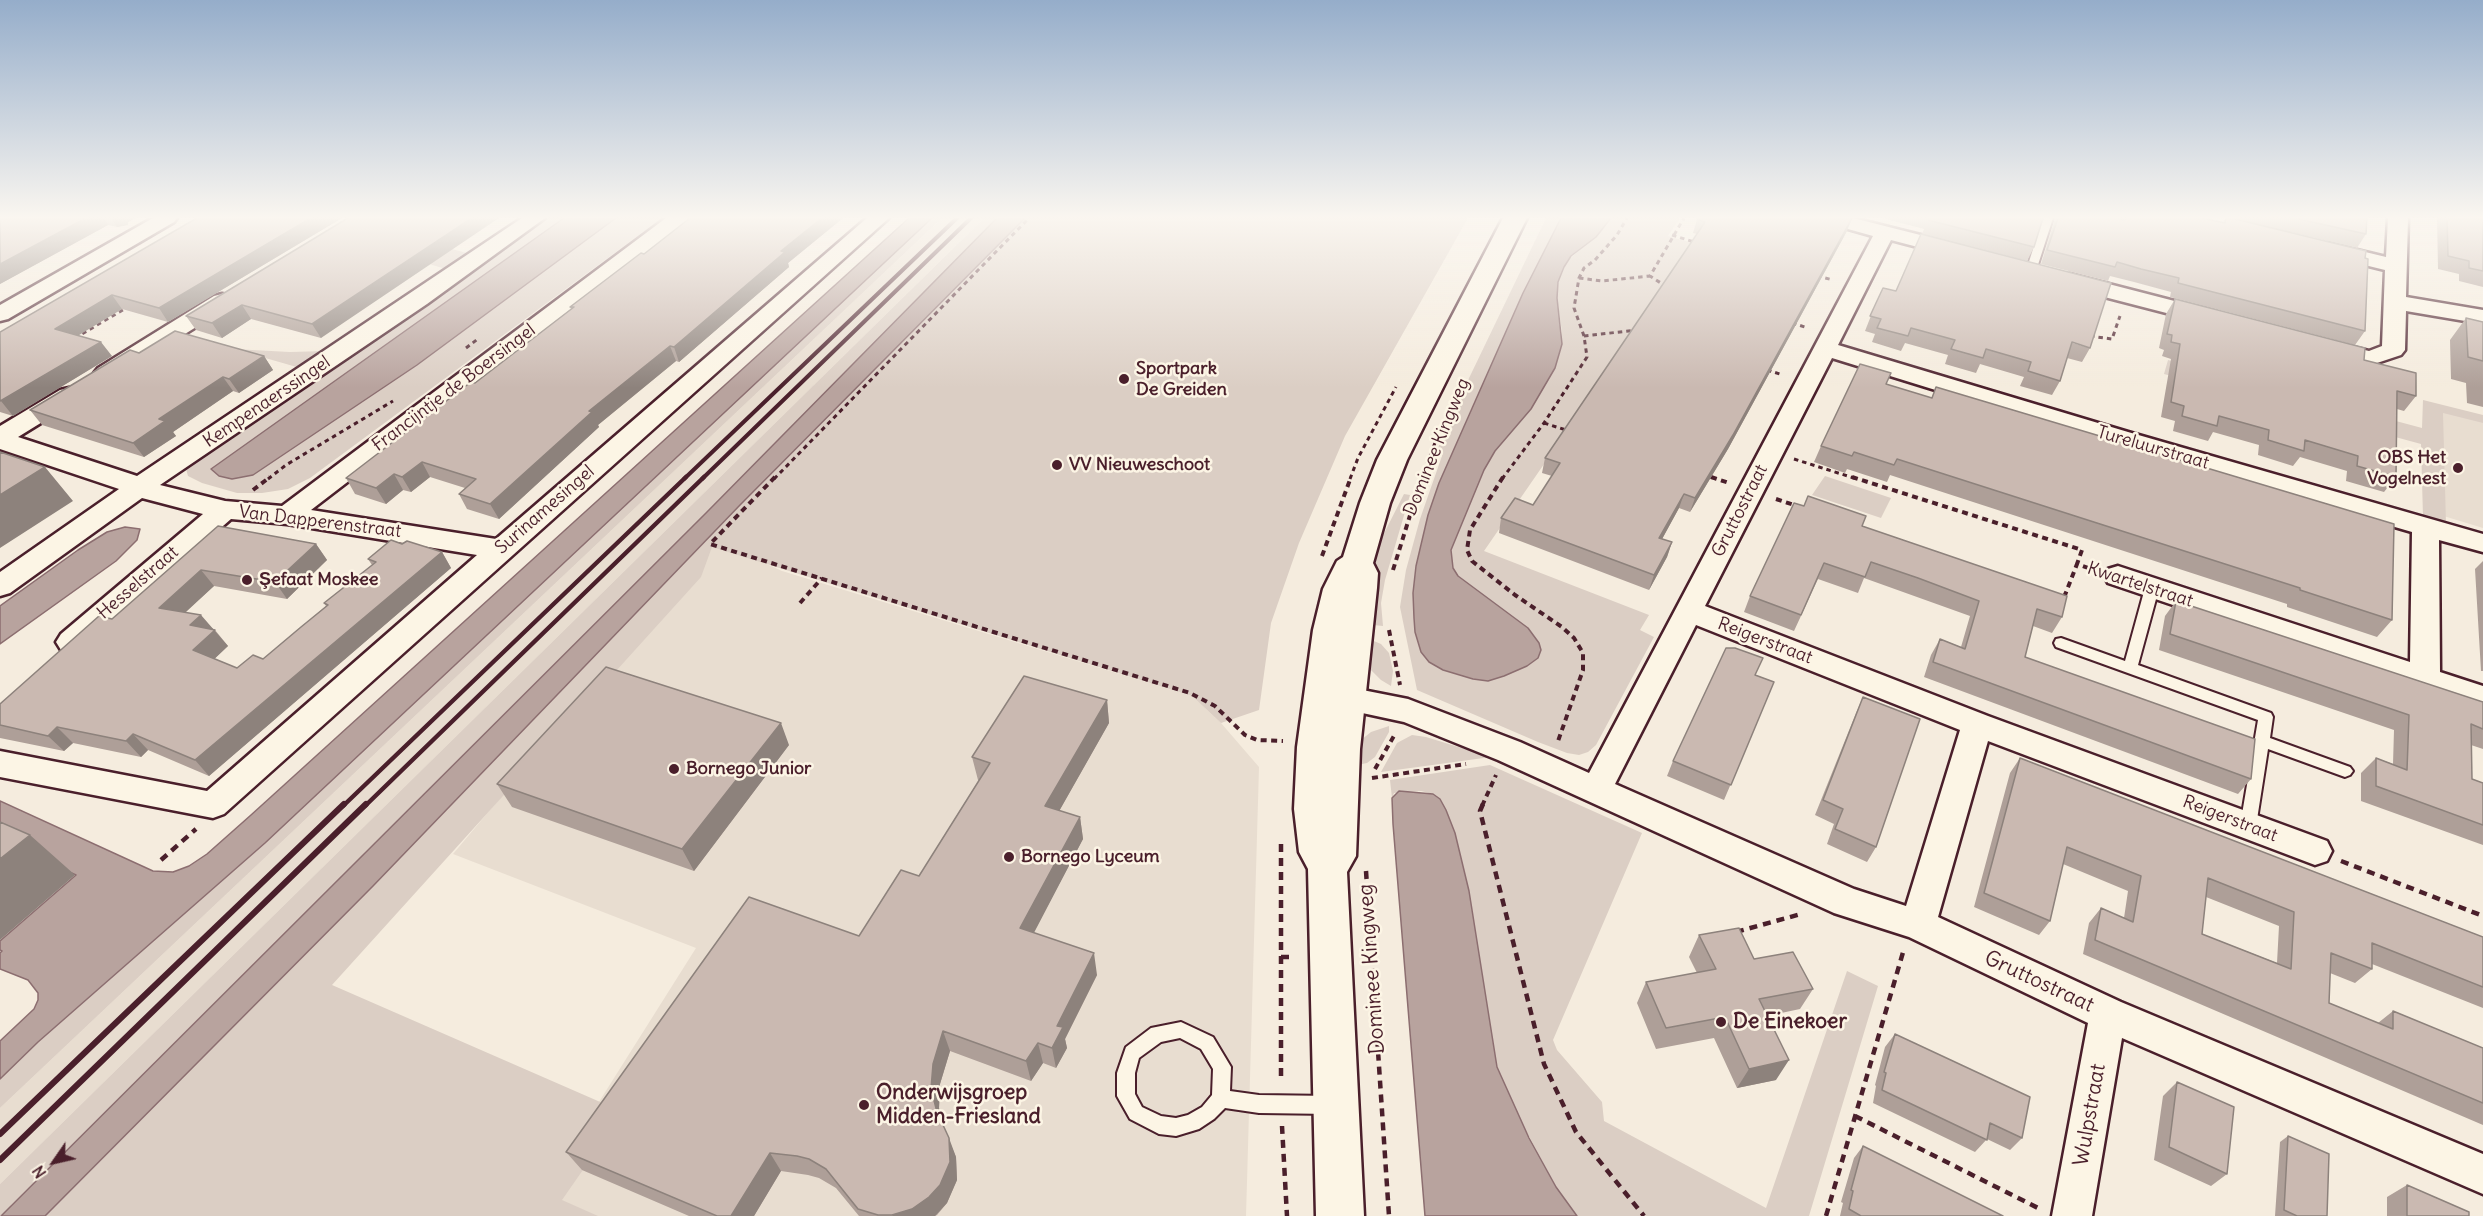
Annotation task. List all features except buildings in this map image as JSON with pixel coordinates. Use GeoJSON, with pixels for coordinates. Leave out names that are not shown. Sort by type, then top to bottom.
{"type":"FeatureCollection","features":[{"type":"Feature","properties":{"kind":"main road","name":"Dominee Kingweg"},"geometry":{"type":"LineString","coordinates":[[1340,1216],[1327,867],[1337,856],[1334,696],[1362,581],[1362,573],[1357,563],[1375,503],[1398,446],[1486,275]]}},
{"type":"Feature","properties":{"kind":"street"},"geometry":{"type":"LineString","coordinates":[[0,314],[68,275]]}},
{"type":"Feature","properties":{"kind":"street","name":"Kempenaerssingel"},"geometry":{"type":"LineString","coordinates":[[0,586],[110,507],[454,275]]}},
{"type":"Feature","properties":{"kind":"street","name":"Francijntje de Boersingel"},"geometry":{"type":"LineString","coordinates":[[287,515],[604,275]]}},
{"type":"Feature","properties":{"kind":"street","name":"Surinamesingel"},"geometry":{"type":"LineString","coordinates":[[213,805],[814,275]]}},
{"type":"Feature","properties":{"kind":"street","name":"Gruttostraat"},"geometry":{"type":"LineString","coordinates":[[1596,790],[1863,275]]}},
{"type":"Feature","properties":{"kind":"street"},"geometry":{"type":"LineString","coordinates":[[2045,275],[2233,324]]}},
{"type":"Feature","properties":{"kind":"street"},"geometry":{"type":"LineString","coordinates":[[2301,341],[2371,358],[2393,350],[2396,275]]}},
{"type":"Feature","properties":{"kind":"street"},"geometry":{"type":"LineString","coordinates":[[0,439],[239,291]]}},
{"type":"Feature","properties":{"kind":"street"},"geometry":{"type":"LineString","coordinates":[[2395,302],[2483,316]]}},
{"type":"Feature","properties":{"kind":"street","name":"Tureluurstraat"},"geometry":{"type":"LineString","coordinates":[[1828,341],[2119,438],[2483,543]]}},
{"type":"Feature","properties":{"kind":"street","name":"Van Dapperenstraat"},"geometry":{"type":"LineString","coordinates":[[0,439],[162,496],[225,510],[287,515],[501,549]]}},
{"type":"Feature","properties":{"kind":"street","name":"Hesselstraat"},"geometry":{"type":"LineString","coordinates":[[51,660],[225,510]]}},
{"type":"Feature","properties":{"kind":"street"},"geometry":{"type":"LineString","coordinates":[[2425,678],[2426,527]]}},
{"type":"Feature","properties":{"kind":"street","name":"Kwartelstraat"},"geometry":{"type":"LineString","coordinates":[[2118,576],[2483,698]]}},
{"type":"Feature","properties":{"kind":"street","name":"Reigerstraat"},"geometry":{"type":"LineString","coordinates":[[1688,611],[2315,852]]}},
{"type":"Feature","properties":{"kind":"street","name":"Gruttostraat"},"geometry":{"type":"LineString","coordinates":[[1334,696],[1408,711],[1505,758],[1545,768],[1596,790],[1846,902],[1916,936],[2108,1014],[2483,1174]]}},
{"type":"Feature","properties":{"kind":"street"},"geometry":{"type":"LineString","coordinates":[[1916,936],[1977,724]]}},
{"type":"Feature","properties":{"kind":"street"},"geometry":{"type":"LineString","coordinates":[[0,764],[213,805]]}},
{"type":"Feature","properties":{"kind":"street","name":"Wulpstraat"},"geometry":{"type":"LineString","coordinates":[[2049,1210],[2108,1014]]}},
{"type":"Feature","properties":{"kind":"lane"},"geometry":{"type":"LineString","coordinates":[[2130,668],[2152,588]]}},
{"type":"Feature","properties":{"kind":"lane"},"geometry":{"type":"LineString","coordinates":[[2061,643],[2266,717],[2248,826]]}},
{"type":"Feature","properties":{"kind":"lane"},"geometry":{"type":"LineString","coordinates":[[2262,741],[2345,771]]}},
{"type":"Feature","properties":{"kind":"lane"},"geometry":{"type":"LineString","coordinates":[[1181,1030],[1207,1043],[1222,1067],[1221,1099],[1208,1113],[1192,1123],[1176,1127],[1159,1125],[1136,1113],[1126,1096],[1126,1073],[1132,1053],[1157,1034],[1181,1030]]}},
{"type":"Feature","properties":{"kind":"lane"},"geometry":{"type":"LineString","coordinates":[[1221,1099],[1281,1105],[1336,1106]]}},
{"type":"Feature","properties":{"kind":"path"},"geometry":{"type":"LineString","coordinates":[[973,275],[710,544],[1190,693],[1215,706],[1245,735],[1257,740],[1284,745]]}},
{"type":"Feature","properties":{"kind":"path"},"geometry":{"type":"LineString","coordinates":[[1545,768],[1555,749],[1583,670],[1583,653],[1574,638],[1562,627],[1515,595],[1472,561],[1467,550],[1470,530],[1504,476],[1544,423],[1587,357],[1584,336],[1574,308],[1580,275]]}},
{"type":"Feature","properties":{"kind":"path"},"geometry":{"type":"LineString","coordinates":[[1813,275],[1857,287]]}},
{"type":"Feature","properties":{"kind":"path"},"geometry":{"type":"LineString","coordinates":[[1578,278],[1602,281],[1650,276],[1664,286],[1675,289]]}},
{"type":"Feature","properties":{"kind":"path"},"geometry":{"type":"LineString","coordinates":[[72,340],[134,303]]}},
{"type":"Feature","properties":{"kind":"path"},"geometry":{"type":"LineString","coordinates":[[2082,334],[2102,340],[2112,339],[2122,311]]}},
{"type":"Feature","properties":{"kind":"path"},"geometry":{"type":"LineString","coordinates":[[1787,322],[1828,341]]}},
{"type":"Feature","properties":{"kind":"path"},"geometry":{"type":"LineString","coordinates":[[1584,336],[1634,329],[1645,333]]}},
{"type":"Feature","properties":{"kind":"path"},"geometry":{"type":"LineString","coordinates":[[461,355],[470,342],[480,337]]}},
{"type":"Feature","properties":{"kind":"path"},"geometry":{"type":"LineString","coordinates":[[1764,369],[1807,382]]}},
{"type":"Feature","properties":{"kind":"path"},"geometry":{"type":"LineString","coordinates":[[225,510],[286,465],[397,399]]}},
{"type":"Feature","properties":{"kind":"path"},"geometry":{"type":"LineString","coordinates":[[1544,423],[1576,434]]}},
{"type":"Feature","properties":{"kind":"path","name":"Dominee Kingweg"},"geometry":{"type":"LineString","coordinates":[[1391,574],[1414,497],[1439,432]]}},
{"type":"Feature","properties":{"kind":"path","name":"Kwartelstraat"},"geometry":{"type":"LineString","coordinates":[[1771,451],[2082,550],[2078,564],[2118,576]]}},
{"type":"Feature","properties":{"kind":"path"},"geometry":{"type":"LineString","coordinates":[[1696,473],[1807,509]]}},
{"type":"Feature","properties":{"kind":"path"},"geometry":{"type":"LineString","coordinates":[[2054,591],[2065,595],[2078,564]]}},
{"type":"Feature","properties":{"kind":"path"},"geometry":{"type":"LineString","coordinates":[[800,603],[822,578]]}},
{"type":"Feature","properties":{"kind":"path"},"geometry":{"type":"LineString","coordinates":[[1388,621],[1400,689]]}},
{"type":"Feature","properties":{"kind":"path"},"geometry":{"type":"LineString","coordinates":[[1369,785],[1396,728]]}},
{"type":"Feature","properties":{"kind":"path"},"geometry":{"type":"LineString","coordinates":[[1371,778],[1505,758]]}},
{"type":"Feature","properties":{"kind":"path"},"geometry":{"type":"LineString","coordinates":[[1505,758],[1480,811],[1544,1064],[1576,1132],[1644,1216]]}},
{"type":"Feature","properties":{"kind":"path"},"geometry":{"type":"LineString","coordinates":[[161,860],[203,823],[213,805]]}},
{"type":"Feature","properties":{"kind":"path"},"geometry":{"type":"LineString","coordinates":[[1281,833],[1281,1105],[1287,1216]]}},
{"type":"Feature","properties":{"kind":"path"},"geometry":{"type":"LineString","coordinates":[[2315,852],[2483,916]]}},
{"type":"Feature","properties":{"kind":"path","name":"Dominee Kingweg"},"geometry":{"type":"LineString","coordinates":[[1365,864],[1389,1216]]}},
{"type":"Feature","properties":{"kind":"path"},"geometry":{"type":"LineString","coordinates":[[1730,934],[1804,914],[1806,907]]}},
{"type":"Feature","properties":{"kind":"path"},"geometry":{"type":"LineString","coordinates":[[1826,1216],[1906,944],[1916,936]]}},
{"type":"Feature","properties":{"kind":"path"},"geometry":{"type":"LineString","coordinates":[[1281,957],[1290,957]]}},
{"type":"Feature","properties":{"kind":"path"},"geometry":{"type":"LineString","coordinates":[[1855,1116],[2049,1210]]}},
{"type":"Feature","properties":{"kind":"shaded area"},"geometry":{"type":"Polygon","coordinates":[[[465,275],[484,275],[212,469],[417,365],[539,275],[585,275],[310,478],[288,489],[262,493],[237,493],[202,483],[188,476],[186,469],[465,275]]]}},
{"type":"Feature","properties":{"kind":"shaded area"},"geometry":{"type":"Polygon","coordinates":[[[484,275],[539,275],[417,365],[253,475],[232,479],[219,476],[211,469],[484,275]]]}},
{"type":"Feature","properties":{"kind":"shaded area"},"geometry":{"type":"Polygon","coordinates":[[[846,275],[871,275],[265,843],[38,1042],[0,1079],[0,1041],[34,1009],[38,993],[28,980],[0,969],[2,951],[0,941],[76,875],[27,853],[0,875],[0,801],[153,871],[173,872],[189,866],[207,854],[846,275]]]}},
{"type":"Feature","properties":{"kind":"shaded area"},"geometry":{"type":"Polygon","coordinates":[[[871,275],[882,275],[0,1108],[0,1079],[38,1042],[265,843],[871,275]]]}},
{"type":"Feature","properties":{"kind":"shaded area"},"geometry":{"type":"Polygon","coordinates":[[[882,275],[926,275],[0,1184],[0,1108],[882,275]]]}},
{"type":"Feature","properties":{"kind":"shaded area"},"geometry":{"type":"Polygon","coordinates":[[[926,275],[941,275],[706,513],[0,1216],[0,1184],[926,275]]]}},
{"type":"Feature","properties":{"kind":"shaded area"},"geometry":{"type":"Polygon","coordinates":[[[941,275],[969,275],[740,505],[373,886],[45,1216],[1,1216],[706,513],[941,275]]]}},
{"type":"Feature","properties":{"kind":"shaded area","name":"Sportpark De Greiden"},"geometry":{"type":"Polygon","coordinates":[[[969,275],[1436,275],[1345,436],[1299,543],[1271,623],[1259,710],[1221,723],[1192,696],[712,547],[701,577],[332,985],[614,1108],[587,1164],[562,1200],[598,1216],[45,1216],[373,886],[740,505],[969,275]]]}},
{"type":"Feature","properties":{"kind":"shaded area"},"geometry":{"type":"Polygon","coordinates":[[[1519,275],[1534,275],[1468,416],[1428,515],[1416,566],[1413,593],[1415,632],[1443,670],[1488,681],[1527,666],[1538,658],[1528,628],[1458,576],[1453,568],[1451,550],[1484,470],[1495,451],[1531,409],[1555,368],[1562,332],[1557,298],[1561,275],[1675,275],[1484,551],[1649,615],[1640,630],[1654,637],[1596,745],[1588,752],[1579,755],[1567,753],[1417,690],[1400,607],[1406,570],[1420,519],[1442,456],[1436,454],[1446,426],[1519,275]]]}},
{"type":"Feature","properties":{"kind":"shaded area"},"geometry":{"type":"Polygon","coordinates":[[[1532,275],[1561,275],[1557,298],[1562,344],[1555,368],[1531,409],[1495,451],[1484,470],[1451,550],[1453,568],[1458,576],[1528,628],[1539,643],[1541,650],[1538,658],[1527,666],[1488,681],[1443,670],[1429,662],[1421,652],[1415,632],[1413,593],[1416,566],[1428,515],[1439,483],[1532,275]]]}},
{"type":"Feature","properties":{"kind":"shaded area"},"geometry":{"type":"Polygon","coordinates":[[[234,349],[290,352],[325,351],[300,368],[234,349]]]}},
{"type":"Feature","properties":{"kind":"shaded area"},"geometry":{"type":"Polygon","coordinates":[[[2168,360],[2422,428],[2423,400],[2483,415],[2483,423],[2443,413],[2446,524],[2423,517],[2421,444],[2164,374],[2168,360]]]}},
{"type":"Feature","properties":{"kind":"shaded area","name":"OBS Het Vogelnest"},"geometry":{"type":"Polygon","coordinates":[[[2428,407],[2483,421],[2483,528],[2437,514],[2428,407]]]}},
{"type":"Feature","properties":{"kind":"shaded area"},"geometry":{"type":"Polygon","coordinates":[[[1825,476],[1891,498],[1881,518],[1812,495],[1825,476]]]}},
{"type":"Feature","properties":{"kind":"shaded area"},"geometry":{"type":"Polygon","coordinates":[[[1404,494],[1410,495],[1385,580],[1381,603],[1383,626],[1363,624],[1373,555],[1404,494]]]}},
{"type":"Feature","properties":{"kind":"shaded area"},"geometry":{"type":"Polygon","coordinates":[[[125,527],[140,529],[137,540],[116,561],[0,644],[0,606],[78,550],[107,532],[125,527]]]}},
{"type":"Feature","properties":{"kind":"shaded area","name":"Bornego Lyceum"},"geometry":{"type":"Polygon","coordinates":[[[716,541],[782,571],[1192,696],[1221,723],[1259,767],[1246,1216],[527,1216],[696,948],[453,854],[716,541]]]}},
{"type":"Feature","properties":{"kind":"shaded area"},"geometry":{"type":"Polygon","coordinates":[[[1369,639],[1381,644],[1389,653],[1393,671],[1391,686],[1367,666],[1369,639]]]}},
{"type":"Feature","properties":{"kind":"shaded area"},"geometry":{"type":"Polygon","coordinates":[[[1389,726],[1389,732],[1375,757],[1367,763],[1357,765],[1356,744],[1371,732],[1389,726]]]}},
{"type":"Feature","properties":{"kind":"shaded area"},"geometry":{"type":"Polygon","coordinates":[[[1412,735],[1426,737],[1491,757],[1381,772],[1397,743],[1412,735]]]}},
{"type":"Feature","properties":{"kind":"shaded area"},"geometry":{"type":"Polygon","coordinates":[[[1490,765],[1642,833],[1553,1040],[1557,1050],[1602,1102],[1604,1121],[1766,1208],[1847,971],[1878,986],[1809,1216],[1577,1216],[1556,1187],[1512,1104],[1497,1067],[1469,891],[1455,833],[1440,799],[1433,794],[1421,791],[1394,793],[1392,798],[1390,780],[1490,765]]]}},
{"type":"Feature","properties":{"kind":"shaded area"},"geometry":{"type":"Polygon","coordinates":[[[1399,791],[1433,794],[1440,799],[1446,810],[1455,833],[1469,891],[1497,1067],[1529,1138],[1556,1187],[1577,1216],[1425,1216],[1393,824],[1392,798],[1399,791]]]}},
{"type":"Feature","properties":{"kind":"railway"},"geometry":{"type":"LineString","coordinates":[[684,479],[898,275]]}},
{"type":"Feature","properties":{"kind":"railway"},"geometry":{"type":"LineString","coordinates":[[702,479],[913,275]]}},
{"type":"Feature","properties":{"kind":"railway"},"geometry":{"type":"LineString","coordinates":[[343,806],[686,477]]}},
{"type":"Feature","properties":{"kind":"railway"},"geometry":{"type":"LineString","coordinates":[[365,806],[704,477]]}},
{"type":"Feature","properties":{"kind":"railway"},"geometry":{"type":"LineString","coordinates":[[0,1134],[344,804]]}},
{"type":"Feature","properties":{"kind":"railway"},"geometry":{"type":"LineString","coordinates":[[0,1160],[366,804]]}},
{"type":"Feature","properties":{"kind":"place","name":"Sportpark De Greiden"},"geometry":{"type":"Point","coordinates":[1124,379]}},
{"type":"Feature","properties":{"kind":"place","name":"VV Nieuweschoot"},"geometry":{"type":"Point","coordinates":[1057,465]}},
{"type":"Feature","properties":{"kind":"place","name":"OBS Het Vogelnest"},"geometry":{"type":"Point","coordinates":[2458,468]}},
{"type":"Feature","properties":{"kind":"place","name":"Şefaat Moskee"},"geometry":{"type":"Point","coordinates":[247,580]}},
{"type":"Feature","properties":{"kind":"place","name":"Bornego Junior"},"geometry":{"type":"Point","coordinates":[674,769]}},
{"type":"Feature","properties":{"kind":"place","name":"Bornego Lyceum"},"geometry":{"type":"Point","coordinates":[1009,857]}},
{"type":"Feature","properties":{"kind":"place","name":"De Einekoer"},"geometry":{"type":"Point","coordinates":[1721,1022]}},
{"type":"Feature","properties":{"kind":"place","name":"Onderwijsgroep Midden-Friesland"},"geometry":{"type":"Point","coordinates":[864,1105]}}]}
